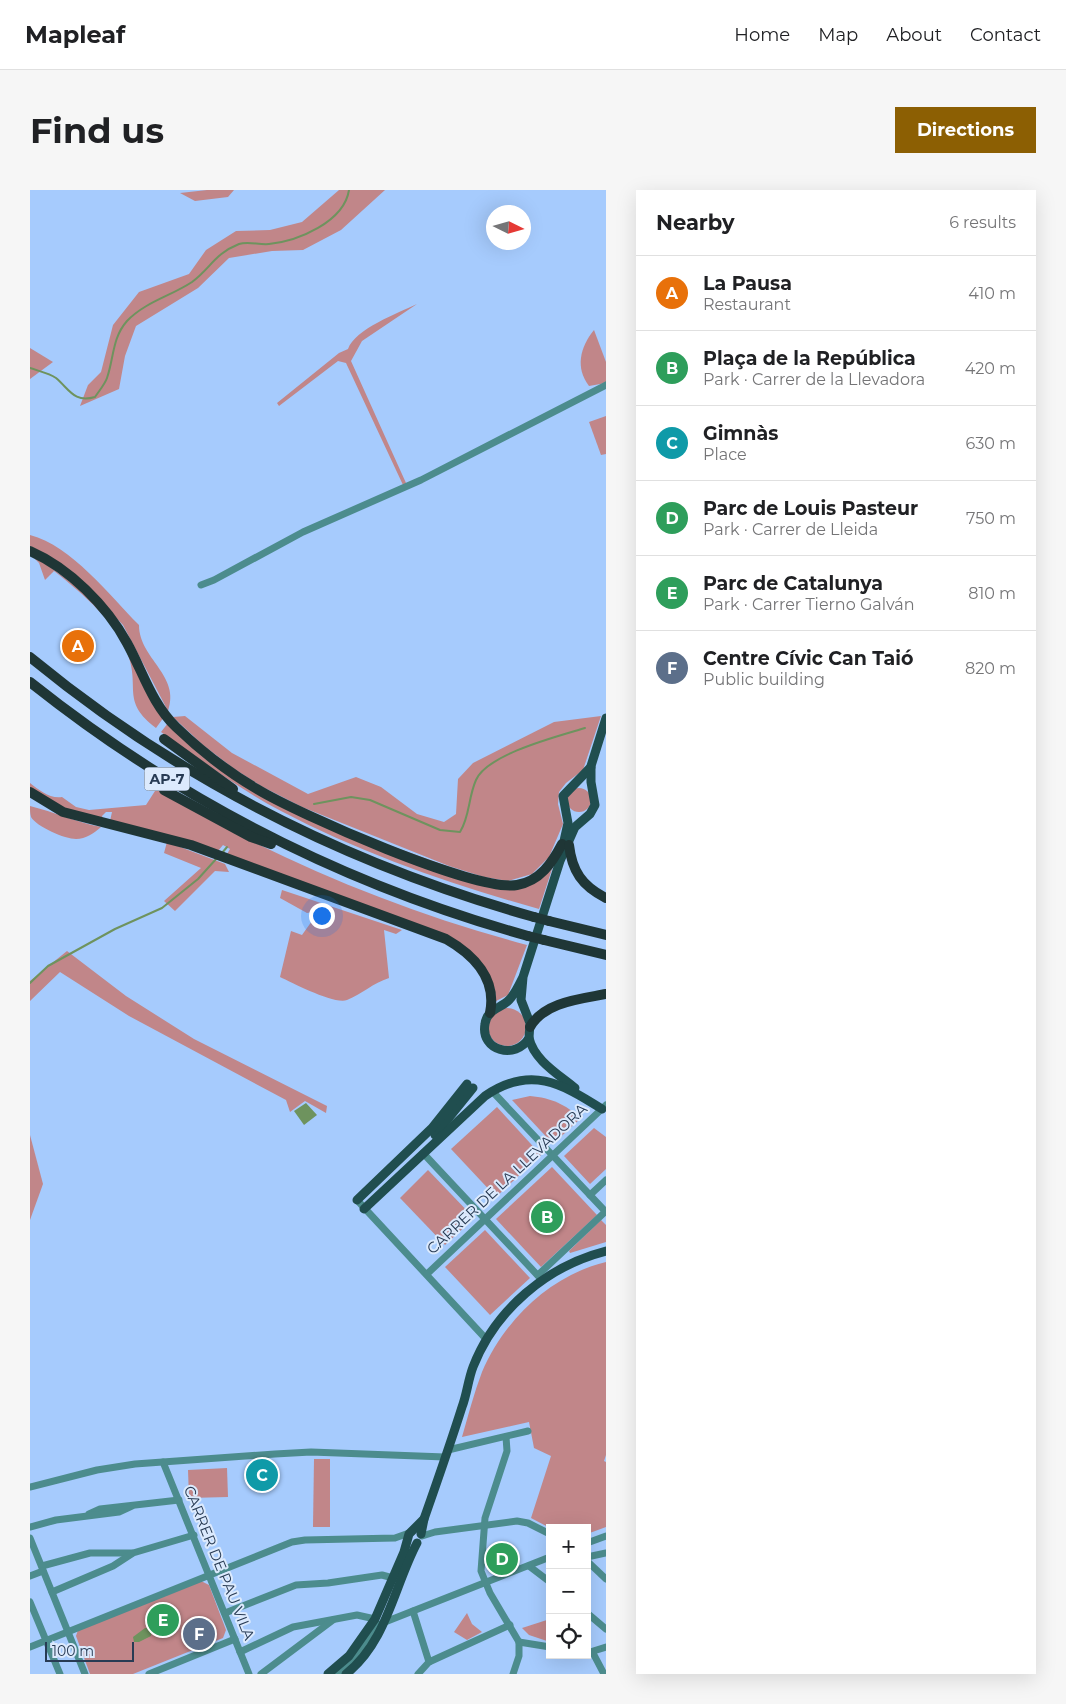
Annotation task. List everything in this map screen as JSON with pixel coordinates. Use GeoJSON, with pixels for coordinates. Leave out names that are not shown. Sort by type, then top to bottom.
{"type":"FeatureCollection","features":[{"type":"Feature","properties":{"kind":"highway"},"geometry":{"type":"LineString","coordinates":[[30,551],[63,572],[103,608],[121,633],[153,698],[168,718],[195,745],[223,767],[286,805],[399,852],[480,882],[508,886],[530,881],[544,872],[566,844]]}},
{"type":"Feature","properties":{"kind":"highway","name":"AP-7"},"geometry":{"type":"LineString","coordinates":[[30,657],[80,696],[150,746],[264,812],[330,844],[402,874],[534,917],[606,935]]}},
{"type":"Feature","properties":{"kind":"highway","name":"AP-7"},"geometry":{"type":"LineString","coordinates":[[30,682],[100,734],[165,778],[242,823],[314,858],[423,903],[528,936],[606,955]]}},
{"type":"Feature","properties":{"kind":"highway"},"geometry":{"type":"LineString","coordinates":[[164,739],[264,812]]}},
{"type":"Feature","properties":{"kind":"highway"},"geometry":{"type":"LineString","coordinates":[[164,790],[251,837],[314,858]]}},
{"type":"Feature","properties":{"kind":"highway"},"geometry":{"type":"LineString","coordinates":[[30,792],[63,812],[170,838],[209,851],[386,916],[455,944],[471,956],[487,978],[492,998],[490,1012]]}},
{"type":"Feature","properties":{"kind":"highway"},"geometry":{"type":"LineString","coordinates":[[566,844],[572,865],[578,877],[592,891],[606,898]]}},
{"type":"Feature","properties":{"kind":"highway"},"geometry":{"type":"LineString","coordinates":[[530,1027],[538,1016],[552,1008],[606,994]]}},
{"type":"Feature","properties":{"kind":"main road"},"geometry":{"type":"LineString","coordinates":[[604,1109],[538,1058],[514,1050],[497,1048],[487,1038],[485,1023],[490,1012],[504,1005],[512,997],[523,977],[566,844],[575,827],[595,805],[591,782],[591,766],[606,718]]}},
{"type":"Feature","properties":{"kind":"main road"},"geometry":{"type":"LineString","coordinates":[[566,844],[568,824],[563,796],[570,786],[591,766]]}},
{"type":"Feature","properties":{"kind":"main road"},"geometry":{"type":"LineString","coordinates":[[570,786],[586,785],[594,793]]}},
{"type":"Feature","properties":{"kind":"main road"},"geometry":{"type":"LineString","coordinates":[[566,811],[575,817],[585,816]]}},
{"type":"Feature","properties":{"kind":"main road"},"geometry":{"type":"LineString","coordinates":[[523,977],[521,996],[530,1027],[529,1038],[538,1058]]}},
{"type":"Feature","properties":{"kind":"main road"},"geometry":{"type":"LineString","coordinates":[[504,1005],[515,1006],[525,1012]]}},
{"type":"Feature","properties":{"kind":"main road"},"geometry":{"type":"LineString","coordinates":[[514,1050],[522,1047],[529,1038]]}},
{"type":"Feature","properties":{"kind":"main road"},"geometry":{"type":"LineString","coordinates":[[367,1206],[423,1152],[492,1091],[524,1080],[549,1081],[565,1086],[604,1109]]}},
{"type":"Feature","properties":{"kind":"main road"},"geometry":{"type":"LineString","coordinates":[[357,1200],[432,1128],[470,1086],[430,1141],[373,1196],[367,1206]]}},
{"type":"Feature","properties":{"kind":"main road"},"geometry":{"type":"LineString","coordinates":[[328,1674],[349,1656],[380,1620],[393,1578],[424,1519],[464,1404],[473,1368],[487,1340],[510,1309],[540,1278],[580,1260],[606,1251]]}},
{"type":"Feature","properties":{"kind":"main road"},"geometry":{"type":"LineString","coordinates":[[346,1674],[357,1663],[380,1620],[414,1539]]}},
{"type":"Feature","properties":{"kind":"street"},"geometry":{"type":"LineString","coordinates":[[201,585],[214,580],[304,532],[421,480],[606,385]]}},
{"type":"Feature","properties":{"kind":"street"},"geometry":{"type":"LineString","coordinates":[[423,1152],[540,1278],[606,1212],[492,1091]]}},
{"type":"Feature","properties":{"kind":"street","name":"CARRER DE LA LLEVADORA"},"geometry":{"type":"LineString","coordinates":[[427,1274],[604,1109]]}},
{"type":"Feature","properties":{"kind":"street"},"geometry":{"type":"LineString","coordinates":[[590,1195],[606,1180]]}},
{"type":"Feature","properties":{"kind":"street"},"geometry":{"type":"LineString","coordinates":[[357,1200],[367,1206],[487,1340]]}},
{"type":"Feature","properties":{"kind":"street"},"geometry":{"type":"LineString","coordinates":[[30,1487],[96,1470],[163,1462],[311,1452],[446,1454],[528,1431]]}},
{"type":"Feature","properties":{"kind":"street"},"geometry":{"type":"LineString","coordinates":[[506,1436],[507,1451],[484,1526],[482,1571],[485,1583],[519,1642],[518,1656],[512,1674]]}},
{"type":"Feature","properties":{"kind":"street","name":"CARRER DE PAU VILA"},"geometry":{"type":"LineString","coordinates":[[163,1462],[250,1674]]}},
{"type":"Feature","properties":{"kind":"street"},"geometry":{"type":"LineString","coordinates":[[30,1527],[56,1520],[84,1516],[100,1509],[179,1500]]}},
{"type":"Feature","properties":{"kind":"street"},"geometry":{"type":"LineString","coordinates":[[30,1647],[300,1540],[414,1539],[445,1531],[525,1522],[546,1532]]}},
{"type":"Feature","properties":{"kind":"street"},"geometry":{"type":"LineString","coordinates":[[30,1576],[42,1568],[90,1553],[133,1553],[194,1535]]}},
{"type":"Feature","properties":{"kind":"street"},"geometry":{"type":"LineString","coordinates":[[591,1542],[606,1536]]}},
{"type":"Feature","properties":{"kind":"street"},"geometry":{"type":"LineString","coordinates":[[397,1538],[414,1539]]}},
{"type":"Feature","properties":{"kind":"street"},"geometry":{"type":"LineString","coordinates":[[31,1543],[85,1674]]}},
{"type":"Feature","properties":{"kind":"street"},"geometry":{"type":"LineString","coordinates":[[52,1592],[113,1566],[133,1553]]}},
{"type":"Feature","properties":{"kind":"street"},"geometry":{"type":"LineString","coordinates":[[591,1556],[606,1553]]}},
{"type":"Feature","properties":{"kind":"street"},"geometry":{"type":"LineString","coordinates":[[240,1652],[293,1627],[361,1614],[380,1620],[413,1611],[546,1560]]}},
{"type":"Feature","properties":{"kind":"street"},"geometry":{"type":"LineString","coordinates":[[591,1565],[606,1579]]}},
{"type":"Feature","properties":{"kind":"street"},"geometry":{"type":"LineString","coordinates":[[529,1566],[546,1579]]}},
{"type":"Feature","properties":{"kind":"street"},"geometry":{"type":"LineString","coordinates":[[225,1613],[296,1585],[328,1584],[382,1575],[393,1578]]}},
{"type":"Feature","properties":{"kind":"street"},"geometry":{"type":"LineString","coordinates":[[30,1602],[32,1612],[46,1640],[59,1674]]}},
{"type":"Feature","properties":{"kind":"street"},"geometry":{"type":"LineString","coordinates":[[413,1611],[429,1662]]}},
{"type":"Feature","properties":{"kind":"street"},"geometry":{"type":"LineString","coordinates":[[588,1614],[606,1629]]}},
{"type":"Feature","properties":{"kind":"street"},"geometry":{"type":"LineString","coordinates":[[261,1674],[335,1618]]}},
{"type":"Feature","properties":{"kind":"street"},"geometry":{"type":"LineString","coordinates":[[338,1674],[354,1660],[380,1620]]}},
{"type":"Feature","properties":{"kind":"street"},"geometry":{"type":"LineString","coordinates":[[314,1633],[319,1626],[316,1622]]}},
{"type":"Feature","properties":{"kind":"street"},"geometry":{"type":"LineString","coordinates":[[418,1674],[429,1662],[510,1625]]}},
{"type":"Feature","properties":{"kind":"street"},"geometry":{"type":"LineString","coordinates":[[149,1674],[235,1639]]}},
{"type":"Feature","properties":{"kind":"street"},"geometry":{"type":"LineString","coordinates":[[519,1642],[546,1646]]}},
{"type":"Feature","properties":{"kind":"street"},"geometry":{"type":"LineString","coordinates":[[591,1653],[606,1646]]}},
{"type":"Feature","properties":{"kind":"street"},"geometry":{"type":"LineString","coordinates":[[591,1654],[604,1674]]}},
{"type":"Feature","properties":{"kind":"shaded area"},"geometry":{"type":"Polygon","coordinates":[[[234,190],[228,197],[195,201],[180,193],[234,190]]]}},
{"type":"Feature","properties":{"kind":"shaded area"},"geometry":{"type":"Polygon","coordinates":[[[339,190],[385,190],[341,230],[303,250],[272,251],[229,258],[198,288],[136,326],[125,356],[119,389],[80,406],[88,385],[101,372],[113,325],[139,292],[189,274],[206,250],[236,231],[270,230],[302,222],[339,190]]]}},
{"type":"Feature","properties":{"kind":"shaded area"},"geometry":{"type":"Polygon","coordinates":[[[417,304],[362,341],[351,361],[406,483],[403,485],[346,363],[338,361],[279,406],[277,403],[339,353],[348,349],[352,342],[368,328],[417,304]]]}},
{"type":"Feature","properties":{"kind":"shaded area"},"geometry":{"type":"Polygon","coordinates":[[[594,330],[606,362],[606,383],[589,386],[582,372],[581,358],[585,343],[594,330]]]}},
{"type":"Feature","properties":{"kind":"shaded area"},"geometry":{"type":"Polygon","coordinates":[[[30,348],[53,362],[30,379],[30,348]]]}},
{"type":"Feature","properties":{"kind":"shaded area"},"geometry":{"type":"Polygon","coordinates":[[[606,416],[606,454],[601,455],[589,422],[606,416]]]}},
{"type":"Feature","properties":{"kind":"shaded area"},"geometry":{"type":"Polygon","coordinates":[[[30,535],[61,549],[75,560],[139,625],[145,648],[165,677],[169,687],[168,711],[123,625],[82,582],[54,559],[30,546],[30,535]]]}},
{"type":"Feature","properties":{"kind":"shaded area"},"geometry":{"type":"Polygon","coordinates":[[[37,558],[69,582],[90,599],[116,629],[164,717],[156,728],[145,719],[135,703],[132,669],[124,645],[116,632],[87,599],[54,571],[45,580],[39,563],[35,559],[37,558]]]}},
{"type":"Feature","properties":{"kind":"shaded area"},"geometry":{"type":"Polygon","coordinates":[[[185,716],[232,753],[308,794],[356,777],[381,787],[417,814],[444,822],[456,814],[458,779],[473,763],[554,722],[601,716],[583,770],[566,783],[559,792],[558,804],[563,824],[549,857],[532,874],[508,881],[484,877],[449,866],[302,807],[261,786],[233,768],[203,745],[173,717],[185,716]]]}},
{"type":"Feature","properties":{"kind":"shaded area"},"geometry":{"type":"Polygon","coordinates":[[[168,723],[281,806],[510,889],[553,866],[539,909],[407,867],[312,827],[250,793],[161,732],[168,723]]]}},
{"type":"Feature","properties":{"kind":"shaded area"},"geometry":{"type":"Polygon","coordinates":[[[30,783],[49,795],[62,797],[76,807],[89,810],[146,805],[155,791],[159,791],[247,839],[338,880],[432,916],[527,945],[508,995],[496,1001],[491,979],[484,967],[469,950],[227,854],[230,849],[223,845],[218,851],[110,821],[112,812],[106,812],[102,816],[103,819],[55,805],[30,787],[30,783]]]}},
{"type":"Feature","properties":{"kind":"shaded area"},"geometry":{"type":"Polygon","coordinates":[[[579,788],[587,792],[591,800],[587,808],[579,812],[571,808],[567,800],[571,792],[579,788]]]}},
{"type":"Feature","properties":{"kind":"shaded area"},"geometry":{"type":"Polygon","coordinates":[[[30,806],[101,827],[83,838],[65,837],[52,832],[34,821],[31,817],[30,806]]]}},
{"type":"Feature","properties":{"kind":"shaded area"},"geometry":{"type":"Polygon","coordinates":[[[167,842],[225,864],[229,872],[215,871],[175,911],[164,901],[201,868],[164,853],[167,842]]]}},
{"type":"Feature","properties":{"kind":"shaded area"},"geometry":{"type":"Polygon","coordinates":[[[282,890],[402,930],[396,934],[384,930],[389,978],[352,998],[341,1001],[314,993],[280,977],[291,931],[302,935],[319,911],[307,913],[280,898],[282,890]]]}},
{"type":"Feature","properties":{"kind":"shaded area"},"geometry":{"type":"Polygon","coordinates":[[[67,951],[126,996],[194,1039],[327,1106],[326,1113],[305,1101],[290,1112],[286,1100],[129,1016],[60,972],[30,1001],[30,981],[67,951]]]}},
{"type":"Feature","properties":{"kind":"shaded area"},"geometry":{"type":"Polygon","coordinates":[[[507,1008],[520,1014],[526,1027],[520,1040],[507,1046],[494,1040],[488,1027],[494,1014],[507,1008]]]}},
{"type":"Feature","properties":{"kind":"shaded area"},"geometry":{"type":"Polygon","coordinates":[[[530,1096],[557,1102],[581,1118],[553,1144],[512,1100],[530,1096]]]}},
{"type":"Feature","properties":{"kind":"shaded area"},"geometry":{"type":"Polygon","coordinates":[[[306,1103],[317,1115],[304,1125],[294,1111],[306,1103]]]}},
{"type":"Feature","properties":{"kind":"shaded area"},"geometry":{"type":"Polygon","coordinates":[[[497,1107],[541,1155],[496,1197],[451,1149],[497,1107]]]}},
{"type":"Feature","properties":{"kind":"shaded area"},"geometry":{"type":"Polygon","coordinates":[[[594,1128],[606,1137],[606,1169],[590,1184],[564,1156],[594,1128]]]}},
{"type":"Feature","properties":{"kind":"shaded area"},"geometry":{"type":"Polygon","coordinates":[[[30,1135],[43,1184],[30,1220],[30,1135]]]}},
{"type":"Feature","properties":{"kind":"shaded area"},"geometry":{"type":"Polygon","coordinates":[[[552,1167],[597,1215],[541,1267],[496,1219],[552,1167]]]}},
{"type":"Feature","properties":{"kind":"shaded area"},"geometry":{"type":"Polygon","coordinates":[[[428,1170],[474,1218],[445,1245],[400,1198],[428,1170]]]}},
{"type":"Feature","properties":{"kind":"shaded area"},"geometry":{"type":"Polygon","coordinates":[[[601,1220],[606,1225],[606,1242],[570,1253],[569,1251],[601,1220]]]}},
{"type":"Feature","properties":{"kind":"shaded area"},"geometry":{"type":"Polygon","coordinates":[[[485,1230],[530,1278],[490,1315],[445,1267],[485,1230]]]}},
{"type":"Feature","properties":{"kind":"shaded area"},"geometry":{"type":"Polygon","coordinates":[[[606,1262],[606,1455],[604,1461],[606,1462],[606,1527],[591,1533],[591,1524],[546,1524],[546,1526],[531,1518],[551,1456],[534,1448],[529,1422],[462,1437],[482,1372],[491,1353],[503,1335],[516,1318],[548,1289],[586,1268],[606,1262]]]}},
{"type":"Feature","properties":{"kind":"shaded area"},"geometry":{"type":"Polygon","coordinates":[[[314,1459],[330,1459],[330,1527],[313,1527],[314,1459]]]}},
{"type":"Feature","properties":{"kind":"shaded area"},"geometry":{"type":"Polygon","coordinates":[[[227,1468],[228,1497],[189,1498],[188,1470],[227,1468]]]}},
{"type":"Feature","properties":{"kind":"shaded area"},"geometry":{"type":"Polygon","coordinates":[[[512,1547],[516,1565],[496,1573],[491,1570],[488,1560],[489,1554],[512,1547]]]}},
{"type":"Feature","properties":{"kind":"shaded area"},"geometry":{"type":"Polygon","coordinates":[[[201,1581],[209,1585],[226,1630],[223,1638],[133,1674],[90,1674],[76,1636],[78,1630],[201,1581]]]}},
{"type":"Feature","properties":{"kind":"shaded area"},"geometry":{"type":"Polygon","coordinates":[[[467,1613],[472,1624],[482,1632],[467,1640],[454,1632],[467,1613]]]}},
{"type":"Feature","properties":{"kind":"shaded area"},"geometry":{"type":"Polygon","coordinates":[[[546,1620],[546,1641],[529,1635],[522,1628],[546,1620]]]}},
{"type":"Feature","properties":{"kind":"shaded area"},"geometry":{"type":"Polygon","coordinates":[[[145,1628],[152,1629],[151,1636],[139,1642],[134,1642],[133,1637],[145,1628]]]}},
{"type":"Feature","properties":{"kind":"waterway"},"geometry":{"type":"LineString","coordinates":[[30,368],[53,376],[77,397],[95,397],[107,378],[119,334],[134,314],[192,282],[224,252],[239,244],[281,242],[318,228],[338,212],[349,190]]}},
{"type":"Feature","properties":{"kind":"waterway"},"geometry":{"type":"LineString","coordinates":[[314,804],[351,797],[370,800],[440,830],[460,832],[466,820],[473,787],[483,771],[508,754],[585,728]]}},
{"type":"Feature","properties":{"kind":"waterway"},"geometry":{"type":"LineString","coordinates":[[222,853],[227,847]]}},
{"type":"Feature","properties":{"kind":"waterway"},"geometry":{"type":"LineString","coordinates":[[30,983],[48,966],[115,929],[162,908],[198,879],[217,858]]}},
{"type":"Feature","properties":{"kind":"place","name":"La Pausa"},"geometry":{"type":"Point","coordinates":[78,646]}},
{"type":"Feature","properties":{"kind":"place","name":"Plaça de la República"},"geometry":{"type":"Point","coordinates":[547,1217]}},
{"type":"Feature","properties":{"kind":"place","name":"Gimnàs"},"geometry":{"type":"Point","coordinates":[262,1475]}},
{"type":"Feature","properties":{"kind":"place","name":"Parc de Louis Pasteur"},"geometry":{"type":"Point","coordinates":[502,1559]}},
{"type":"Feature","properties":{"kind":"place","name":"Parc de Catalunya"},"geometry":{"type":"Point","coordinates":[163,1620]}},
{"type":"Feature","properties":{"kind":"place","name":"Centre Cívic Can Taió"},"geometry":{"type":"Point","coordinates":[199,1634]}}]}
